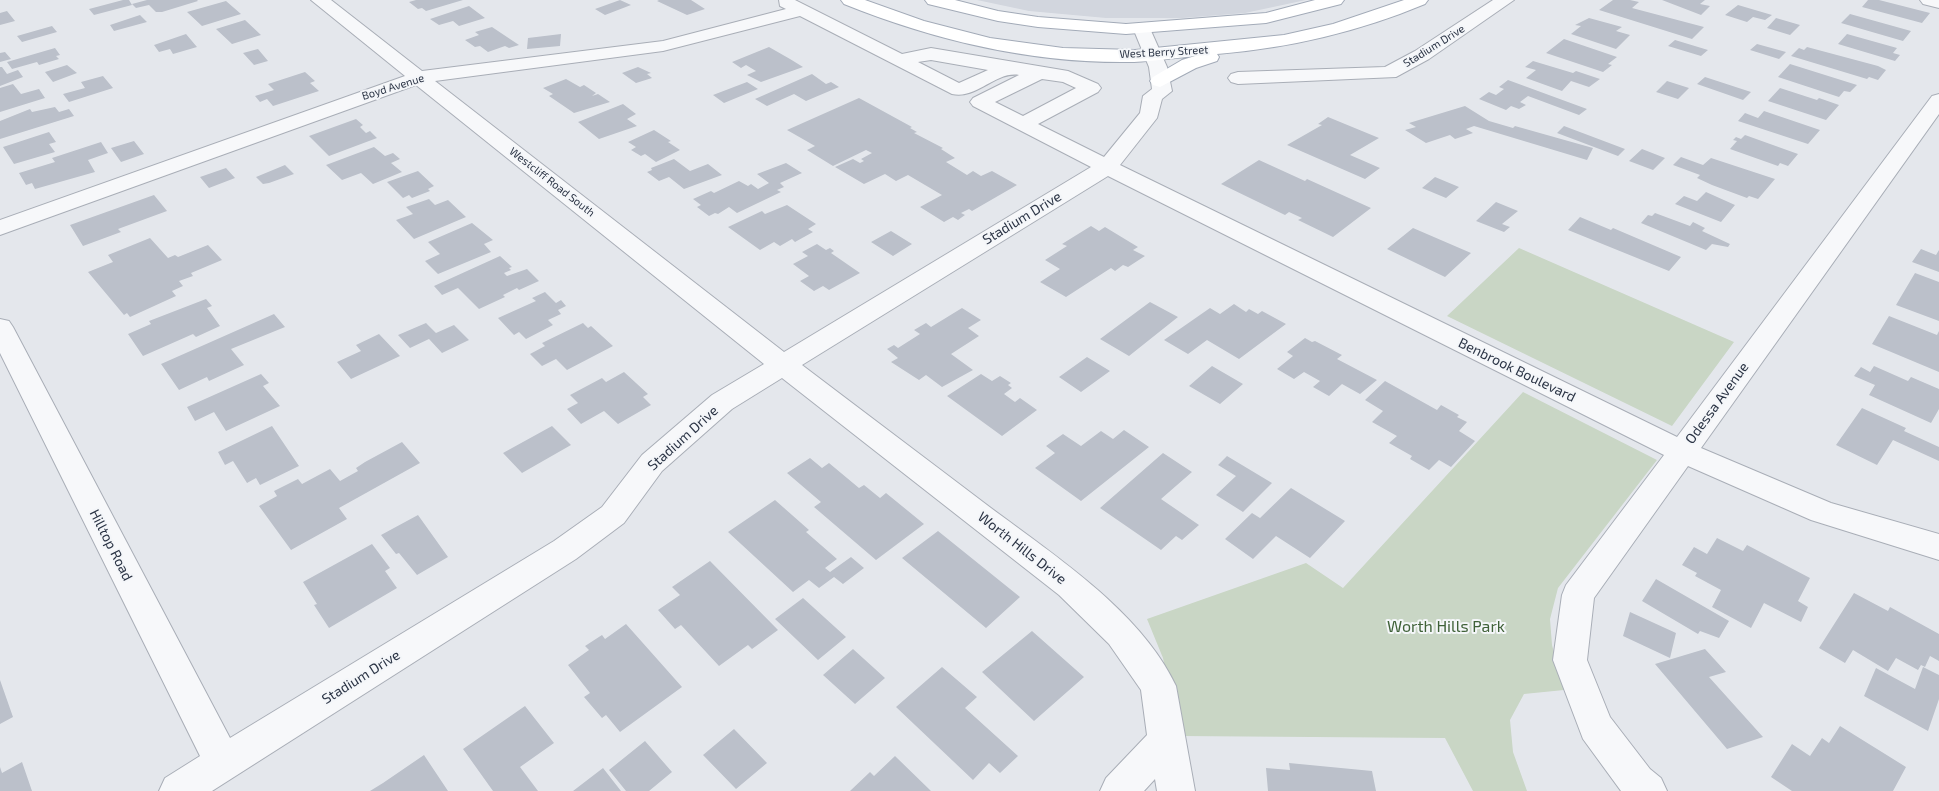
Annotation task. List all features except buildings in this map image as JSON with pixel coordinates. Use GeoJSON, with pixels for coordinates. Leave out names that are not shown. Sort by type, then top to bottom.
{"type":"FeatureCollection","features":[{"type":"Feature","properties":{"kind":"main road","name":"West Berry Street"},"geometry":{"type":"LineString","coordinates":[[850,0],[890,17],[952,35],[1001,44],[1090,54],[1134,56],[1278,43],[1343,29],[1419,0]]}},
{"type":"Feature","properties":{"kind":"main road","name":"West Berry Street"},"geometry":{"type":"LineString","coordinates":[[934,0],[998,16],[1038,22],[1134,28],[1266,18],[1293,13],[1335,0]]}},
{"type":"Feature","properties":{"kind":"main road"},"geometry":{"type":"LineString","coordinates":[[1156,88],[1189,64],[1238,48]]}},
{"type":"Feature","properties":{"kind":"main road"},"geometry":{"type":"LineString","coordinates":[[1090,54],[1141,74]]}},
{"type":"Feature","properties":{"kind":"street","name":"Westcliff Road South"},"geometry":{"type":"LineString","coordinates":[[320,0],[782,364]]}},
{"type":"Feature","properties":{"kind":"street"},"geometry":{"type":"LineString","coordinates":[[782,0],[959,90],[1007,68]]}},
{"type":"Feature","properties":{"kind":"street","name":"Stadium Drive"},"geometry":{"type":"LineString","coordinates":[[1238,78],[1388,73],[1422,55],[1505,0]]}},
{"type":"Feature","properties":{"kind":"street"},"geometry":{"type":"LineString","coordinates":[[1930,0],[1939,2]]}},
{"type":"Feature","properties":{"kind":"street","name":"Boyd Avenue"},"geometry":{"type":"LineString","coordinates":[[0,228],[420,77],[663,46],[802,10]]}},
{"type":"Feature","properties":{"kind":"street"},"geometry":{"type":"LineString","coordinates":[[1134,28],[1153,54],[1156,88],[1145,89],[1134,56],[1134,28]]}},
{"type":"Feature","properties":{"kind":"street"},"geometry":{"type":"LineString","coordinates":[[900,60],[931,54],[1068,77],[1091,88],[1023,124]]}},
{"type":"Feature","properties":{"kind":"street","name":"Benbrook Boulevard"},"geometry":{"type":"LineString","coordinates":[[1039,73],[980,102],[1107,167],[1682,451],[1822,512],[1939,547]]}},
{"type":"Feature","properties":{"kind":"street","name":"Stadium Drive"},"geometry":{"type":"LineString","coordinates":[[178,791],[565,550],[613,515],[652,463],[722,402],[1107,167],[1150,114],[1156,88]]}},
{"type":"Feature","properties":{"kind":"street","name":"Odessa Avenue"},"geometry":{"type":"LineString","coordinates":[[1648,791],[1637,782],[1596,727],[1570,660],[1578,595],[1939,100]]}},
{"type":"Feature","properties":{"kind":"street","name":"Hilltop Road"},"geometry":{"type":"LineString","coordinates":[[0,327],[223,763]]}},
{"type":"Feature","properties":{"kind":"street","name":"Worth Hills Drive"},"geometry":{"type":"LineString","coordinates":[[782,364],[1070,586],[1121,634],[1158,686],[1176,791]]}},
{"type":"Feature","properties":{"kind":"street"},"geometry":{"type":"LineString","coordinates":[[1119,791],[1166,741]]}},
{"type":"Feature","properties":{"kind":"shaded area"},"geometry":{"type":"Polygon","coordinates":[[[977,0],[1306,0],[1245,13],[1182,18],[1106,18],[1029,11],[977,0]]]}},
{"type":"Feature","properties":{"kind":"green space"},"geometry":{"type":"Polygon","coordinates":[[[1519,248],[1734,342],[1672,426],[1447,316],[1519,248]]]}},
{"type":"Feature","properties":{"kind":"green space","name":"Worth Hills Park"},"geometry":{"type":"Polygon","coordinates":[[[1523,392],[1657,460],[1558,588],[1550,619],[1552,645],[1564,690],[1524,694],[1510,720],[1513,752],[1527,791],[1473,791],[1445,738],[1179,736],[1163,658],[1147,619],[1306,563],[1343,588],[1523,392]]]}}]}
